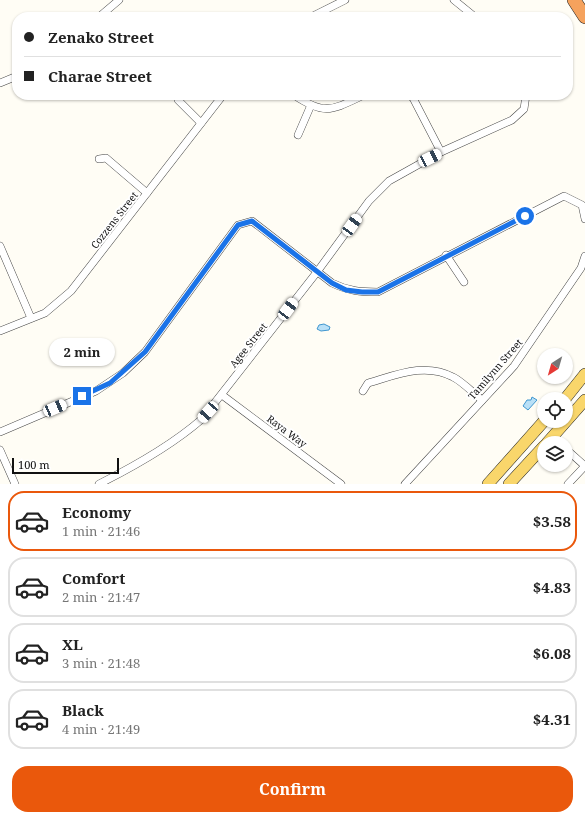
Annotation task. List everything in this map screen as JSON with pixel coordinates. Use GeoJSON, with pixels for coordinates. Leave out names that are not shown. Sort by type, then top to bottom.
{"type":"FeatureCollection","features":[{"type":"Feature","properties":{"kind":"highway"},"geometry":{"type":"LineString","coordinates":[[574,0],[585,17]]}},
{"type":"Feature","properties":{"kind":"main road"},"geometry":{"type":"LineString","coordinates":[[571,392],[585,374]]}},
{"type":"Feature","properties":{"kind":"main road"},"geometry":{"type":"LineString","coordinates":[[557,436],[585,400]]}},
{"type":"Feature","properties":{"kind":"main road"},"geometry":{"type":"LineString","coordinates":[[488,484],[538,428]]}},
{"type":"Feature","properties":{"kind":"main road"},"geometry":{"type":"LineString","coordinates":[[509,484],[537,454]]}},
{"type":"Feature","properties":{"kind":"street"},"geometry":{"type":"LineString","coordinates":[[105,12],[119,0]]}},
{"type":"Feature","properties":{"kind":"street"},"geometry":{"type":"LineString","coordinates":[[321,12],[345,0]]}},
{"type":"Feature","properties":{"kind":"street"},"geometry":{"type":"LineString","coordinates":[[454,0],[469,12]]}},
{"type":"Feature","properties":{"kind":"street"},"geometry":{"type":"LineString","coordinates":[[0,82],[12,78]]}},
{"type":"Feature","properties":{"kind":"street"},"geometry":{"type":"LineString","coordinates":[[178,100],[201,123]]}},
{"type":"Feature","properties":{"kind":"street","name":"Cozzens Street"},"geometry":{"type":"LineString","coordinates":[[0,331],[45,313],[71,292],[219,100]]}},
{"type":"Feature","properties":{"kind":"street"},"geometry":{"type":"LineString","coordinates":[[302,100],[322,110],[338,107],[353,100]]}},
{"type":"Feature","properties":{"kind":"street"},"geometry":{"type":"LineString","coordinates":[[414,100],[441,152]]}},
{"type":"Feature","properties":{"kind":"street","name":"Agee Street"},"geometry":{"type":"LineString","coordinates":[[99,484],[141,462],[186,432],[202,419],[317,272],[369,202],[389,181],[441,152],[512,120],[524,109],[525,100]]}},
{"type":"Feature","properties":{"kind":"street"},"geometry":{"type":"LineString","coordinates":[[298,135],[311,105]]}},
{"type":"Feature","properties":{"kind":"street"},"geometry":{"type":"LineString","coordinates":[[99,159],[106,158],[148,193]]}},
{"type":"Feature","properties":{"kind":"street"},"geometry":{"type":"LineString","coordinates":[[0,432],[96,390],[123,373],[145,352],[238,225],[252,221],[317,272],[332,283],[346,290],[378,292],[446,255],[564,196],[582,205],[585,220]]}},
{"type":"Feature","properties":{"kind":"street"},"geometry":{"type":"LineString","coordinates":[[0,246],[31,318]]}},
{"type":"Feature","properties":{"kind":"street"},"geometry":{"type":"LineString","coordinates":[[446,255],[464,282]]}},
{"type":"Feature","properties":{"kind":"street","name":"Tamilynn Street"},"geometry":{"type":"LineString","coordinates":[[405,484],[514,366],[581,268],[585,256]]}},
{"type":"Feature","properties":{"kind":"street"},"geometry":{"type":"LineString","coordinates":[[363,391],[368,383],[417,369],[429,370],[453,377],[482,400]]}},
{"type":"Feature","properties":{"kind":"street","name":"Raya Way"},"geometry":{"type":"LineString","coordinates":[[222,395],[340,484]]}},
{"type":"Feature","properties":{"kind":"street"},"geometry":{"type":"LineString","coordinates":[[0,450],[14,484]]}},
{"type":"Feature","properties":{"kind":"street"},"geometry":{"type":"LineString","coordinates":[[568,484],[585,466],[573,455]]}},
{"type":"Feature","properties":{"kind":"water"},"geometry":{"type":"Polygon","coordinates":[[[324,324],[330,327],[329,330],[321,331],[317,329],[319,325],[324,324]]]}},
{"type":"Feature","properties":{"kind":"water"},"geometry":{"type":"Polygon","coordinates":[[[532,397],[537,400],[528,410],[523,406],[527,400],[531,400],[532,397]]]}},
{"type":"Feature","properties":{"kind":"route"},"geometry":{"type":"LineString","coordinates":[[82,396],[110,383],[145,352],[152,340],[238,225],[252,221],[317,272],[332,283],[346,290],[378,292],[446,255],[525,216]]}}]}
